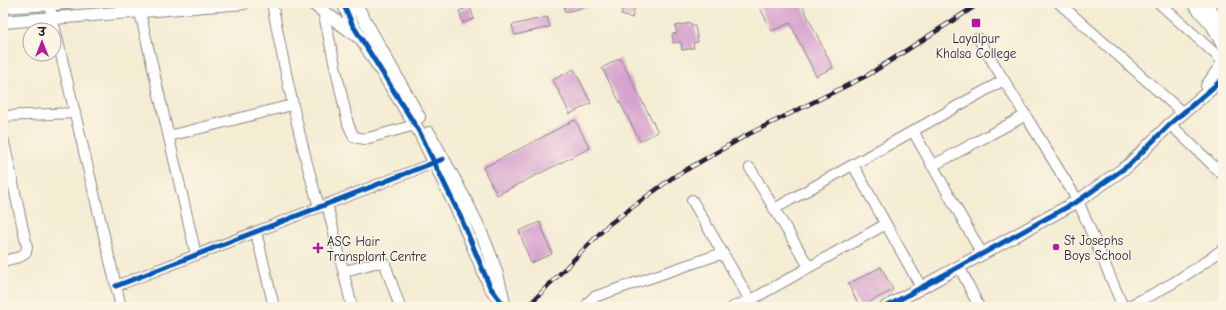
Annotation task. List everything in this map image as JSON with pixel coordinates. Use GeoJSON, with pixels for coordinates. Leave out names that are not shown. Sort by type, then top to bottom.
{"type":"FeatureCollection","features":[{"type":"Feature","properties":{"kind":"street"},"geometry":{"type":"LineString","coordinates":[[3,7],[26,4],[68,3]]}},
{"type":"Feature","properties":{"kind":"street"},"geometry":{"type":"LineString","coordinates":[[3,22],[244,3]]}},
{"type":"Feature","properties":{"kind":"street"},"geometry":{"type":"LineString","coordinates":[[272,3],[292,105],[345,271],[352,307]]}},
{"type":"Feature","properties":{"kind":"street"},"geometry":{"type":"LineString","coordinates":[[312,3],[362,39]]}},
{"type":"Feature","properties":{"kind":"street"},"geometry":{"type":"LineString","coordinates":[[342,3],[362,39],[439,161]]}},
{"type":"Feature","properties":{"kind":"street"},"geometry":{"type":"LineString","coordinates":[[355,3],[439,161],[490,287],[504,306]]}},
{"type":"Feature","properties":{"kind":"street"},"geometry":{"type":"LineString","coordinates":[[1059,3],[1183,113]]}},
{"type":"Feature","properties":{"kind":"street"},"geometry":{"type":"LineString","coordinates":[[1159,3],[1223,62],[1193,104]]}},
{"type":"Feature","properties":{"kind":"street"},"geometry":{"type":"LineString","coordinates":[[1193,3],[1213,26],[1223,46]]}},
{"type":"Feature","properties":{"kind":"street"},"geometry":{"type":"LineString","coordinates":[[1204,3],[1223,24]]}},
{"type":"Feature","properties":{"kind":"street"},"geometry":{"type":"LineString","coordinates":[[49,4],[121,307]]}},
{"type":"Feature","properties":{"kind":"street"},"geometry":{"type":"LineString","coordinates":[[323,10],[348,124],[354,137],[365,139],[415,125]]}},
{"type":"Feature","properties":{"kind":"street"},"geometry":{"type":"LineString","coordinates":[[140,12],[196,255]]}},
{"type":"Feature","properties":{"kind":"street"},"geometry":{"type":"LineString","coordinates":[[978,38],[1078,201],[1123,307]]}},
{"type":"Feature","properties":{"kind":"street"},"geometry":{"type":"LineString","coordinates":[[886,307],[904,302],[921,287],[960,268],[982,254],[1078,201],[1128,165],[1170,124],[1223,79]]}},
{"type":"Feature","properties":{"kind":"street"},"geometry":{"type":"LineString","coordinates":[[774,210],[1004,80]]}},
{"type":"Feature","properties":{"kind":"street"},"geometry":{"type":"LineString","coordinates":[[169,136],[292,105]]}},
{"type":"Feature","properties":{"kind":"street"},"geometry":{"type":"LineString","coordinates":[[3,116],[75,113]]}},
{"type":"Feature","properties":{"kind":"street"},"geometry":{"type":"LineString","coordinates":[[932,166],[1026,115]]}},
{"type":"Feature","properties":{"kind":"street"},"geometry":{"type":"LineString","coordinates":[[1170,124],[1223,175]]}},
{"type":"Feature","properties":{"kind":"street"},"geometry":{"type":"LineString","coordinates":[[912,131],[982,254]]}},
{"type":"Feature","properties":{"kind":"street"},"geometry":{"type":"LineString","coordinates":[[3,138],[8,181],[27,247],[26,252],[20,257],[3,261]]}},
{"type":"Feature","properties":{"kind":"street"},"geometry":{"type":"LineString","coordinates":[[116,286],[439,161]]}},
{"type":"Feature","properties":{"kind":"street"},"geometry":{"type":"LineString","coordinates":[[853,165],[921,287]]}},
{"type":"Feature","properties":{"kind":"street"},"geometry":{"type":"LineString","coordinates":[[750,168],[809,267]]}},
{"type":"Feature","properties":{"kind":"street"},"geometry":{"type":"LineString","coordinates":[[692,200],[752,304]]}},
{"type":"Feature","properties":{"kind":"street"},"geometry":{"type":"LineString","coordinates":[[733,307],[752,304],[809,267],[886,224]]}},
{"type":"Feature","properties":{"kind":"street"},"geometry":{"type":"LineString","coordinates":[[256,232],[271,306]]}},
{"type":"Feature","properties":{"kind":"street"},"geometry":{"type":"LineString","coordinates":[[1127,307],[1156,293],[1194,271],[1223,249]]}},
{"type":"Feature","properties":{"kind":"street"},"geometry":{"type":"LineString","coordinates":[[588,307],[588,303],[594,297],[723,253]]}},
{"type":"Feature","properties":{"kind":"street"},"geometry":{"type":"LineString","coordinates":[[345,271],[378,262],[386,264],[400,307]]}},
{"type":"Feature","properties":{"kind":"street"},"geometry":{"type":"LineString","coordinates":[[960,268],[979,307]]}},
{"type":"Feature","properties":{"kind":"building"},"geometry":{"type":"Polygon","coordinates":[[[591,3],[591,6],[565,12],[564,4],[591,3]]]}},
{"type":"Feature","properties":{"kind":"building"},"geometry":{"type":"Polygon","coordinates":[[[770,3],[801,3],[833,68],[816,76],[790,23],[772,31],[760,8],[770,3]]]}},
{"type":"Feature","properties":{"kind":"building"},"geometry":{"type":"Polygon","coordinates":[[[624,4],[635,6],[632,18],[621,15],[624,4]]]}},
{"type":"Feature","properties":{"kind":"building"},"geometry":{"type":"Polygon","coordinates":[[[470,7],[474,19],[463,23],[459,11],[470,7]]]}},
{"type":"Feature","properties":{"kind":"building"},"geometry":{"type":"Polygon","coordinates":[[[547,17],[550,27],[515,35],[512,25],[547,17]]]}},
{"type":"Feature","properties":{"kind":"building"},"geometry":{"type":"Polygon","coordinates":[[[691,23],[691,26],[695,26],[698,42],[693,43],[694,48],[682,50],[681,42],[673,43],[672,34],[677,33],[675,26],[691,23]]]}},
{"type":"Feature","properties":{"kind":"building"},"geometry":{"type":"Polygon","coordinates":[[[620,58],[658,132],[640,141],[602,68],[620,58]]]}},
{"type":"Feature","properties":{"kind":"building"},"geometry":{"type":"Polygon","coordinates":[[[574,69],[591,103],[570,114],[553,80],[574,69]]]}},
{"type":"Feature","properties":{"kind":"building"},"geometry":{"type":"Polygon","coordinates":[[[575,120],[590,148],[497,195],[483,168],[575,120]]]}},
{"type":"Feature","properties":{"kind":"building"},"geometry":{"type":"Polygon","coordinates":[[[540,222],[552,254],[531,263],[519,231],[540,222]]]}},
{"type":"Feature","properties":{"kind":"building"},"geometry":{"type":"Polygon","coordinates":[[[881,267],[893,290],[860,307],[848,284],[881,267]]]}},
{"type":"Feature","properties":{"kind":"railway"},"geometry":{"type":"LineString","coordinates":[[527,307],[608,225],[672,178],[745,136],[868,75],[980,3]]}},
{"type":"Feature","properties":{"kind":"cycle path"},"geometry":{"type":"LineString","coordinates":[[343,3],[352,24],[420,133],[461,218],[490,287],[505,307]]}},
{"type":"Feature","properties":{"kind":"cycle path"},"geometry":{"type":"LineString","coordinates":[[886,307],[1078,201],[1129,165],[1170,124],[1223,79]]}},
{"type":"Feature","properties":{"kind":"cycle path"},"geometry":{"type":"LineString","coordinates":[[116,286],[443,159]]}},
{"type":"Feature","properties":{"kind":"place","name":"Layalpur Khalsa College"},"geometry":{"type":"Point","coordinates":[976,23]}},
{"type":"Feature","properties":{"kind":"place","name":"St Josephs Boys School"},"geometry":{"type":"Point","coordinates":[1056,247]}},
{"type":"Feature","properties":{"kind":"place","name":"ASG Hair Transplant Centre"},"geometry":{"type":"Point","coordinates":[318,248]}}]}
